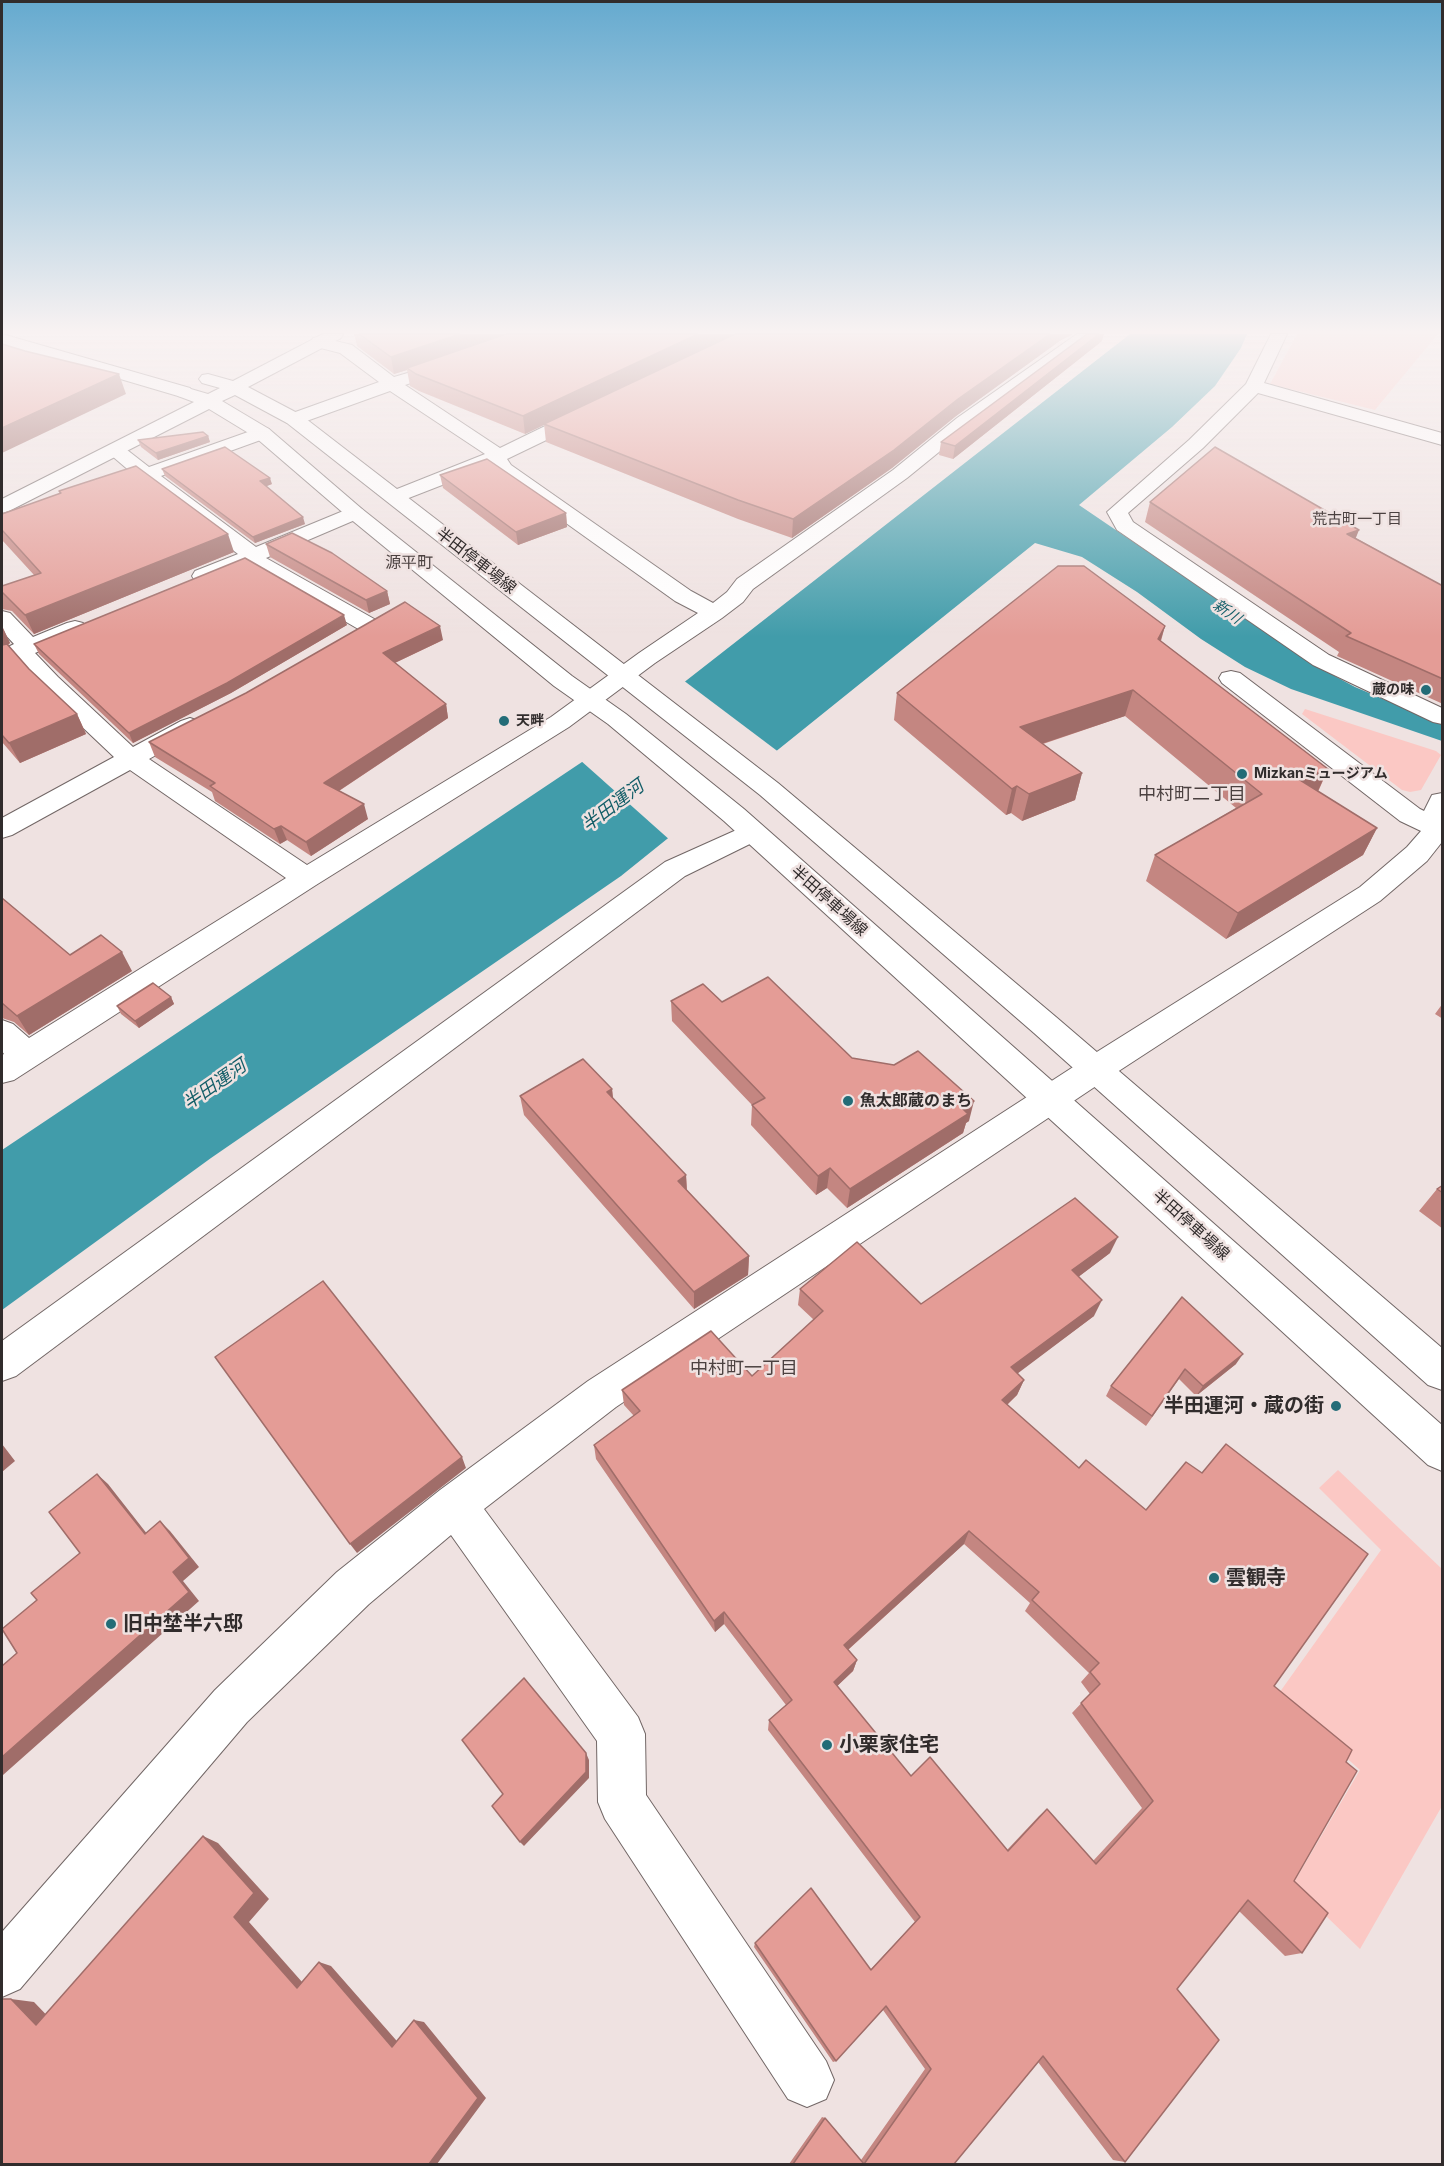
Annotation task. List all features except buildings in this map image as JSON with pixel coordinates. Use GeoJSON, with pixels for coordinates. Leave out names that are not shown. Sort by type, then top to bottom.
{"type":"FeatureCollection","features":[{"type":"Feature","properties":{"kind":"street"},"geometry":{"type":"LineString","coordinates":[[2,507],[144,435]]}},
{"type":"Feature","properties":{"kind":"street"},"geometry":{"type":"LineString","coordinates":[[113,485],[259,435]]}},
{"type":"Feature","properties":{"kind":"street","name":"半田停車場線"},"geometry":{"type":"LineString","coordinates":[[263,435],[355,513],[563,681],[624,725],[743,824],[1443,1450]]}},
{"type":"Feature","properties":{"kind":"street","name":"半田停車場線"},"geometry":{"type":"LineString","coordinates":[[315,435],[769,789],[1096,1069],[1443,1372]]}},
{"type":"Feature","properties":{"kind":"street"},"geometry":{"type":"LineString","coordinates":[[470,435],[493,451],[503,469],[683,597],[714,613]]}},
{"type":"Feature","properties":{"kind":"street"},"geometry":{"type":"LineString","coordinates":[[394,497],[496,457],[542,435]]}},
{"type":"Feature","properties":{"kind":"street"},"geometry":{"type":"LineString","coordinates":[[2,1032],[14,1063],[306,878],[560,722],[714,613],[735,597],[745,585],[900,474],[948,435]]}},
{"type":"Feature","properties":{"kind":"street"},"geometry":{"type":"LineString","coordinates":[[1205,435],[1117,512],[1124,526],[1321,660],[1443,717]]}},
{"type":"Feature","properties":{"kind":"street"},"geometry":{"type":"LineString","coordinates":[[115,450],[256,561],[377,621],[341,642]]}},
{"type":"Feature","properties":{"kind":"street"},"geometry":{"type":"LineString","coordinates":[[2,507],[34,512]]}},
{"type":"Feature","properties":{"kind":"street"},"geometry":{"type":"LineString","coordinates":[[188,582],[355,513]]}},
{"type":"Feature","properties":{"kind":"street"},"geometry":{"type":"LineString","coordinates":[[2,618],[17,651],[130,758],[306,878]]}},
{"type":"Feature","properties":{"kind":"street"},"geometry":{"type":"LineString","coordinates":[[17,651],[93,620]]}},
{"type":"Feature","properties":{"kind":"street"},"geometry":{"type":"LineString","coordinates":[[2,1971],[231,1706],[353,1588],[455,1505],[602,1394],[1096,1069],[1370,894],[1417,854],[1441,820],[1410,815],[1231,678]]}},
{"type":"Feature","properties":{"kind":"street"},"geometry":{"type":"LineString","coordinates":[[2,829],[210,716]]}},
{"type":"Feature","properties":{"kind":"street"},"geometry":{"type":"LineString","coordinates":[[2,1363],[675,870],[743,824]]}},
{"type":"Feature","properties":{"kind":"street"},"geometry":{"type":"LineString","coordinates":[[455,1505],[621,1734],[622,1802],[807,2080]]}},
{"type":"Feature","properties":{"kind":"shaded area"},"geometry":{"type":"Polygon","coordinates":[[[1305,709],[1436,751],[1441,755],[1421,790],[1410,792],[1402,790],[1302,714],[1305,709]]]}},
{"type":"Feature","properties":{"kind":"shaded area"},"geometry":{"type":"Polygon","coordinates":[[[1338,1470],[1442,1569],[1442,1806],[1360,1949],[1293,1884],[1360,1770],[1277,1696],[1381,1550],[1319,1488],[1338,1470]]]}},
{"type":"Feature","properties":{"kind":"water"},"geometry":{"type":"Polygon","coordinates":[[[1001,435],[1162,435],[1079,505],[1316,666],[1355,687],[1442,724],[1442,741],[1291,689],[1245,667],[1082,557],[1035,543],[621,876],[211,1158],[2,1310],[2,1150],[582,762],[1001,435]]]}},
{"type":"Feature","properties":{"kind":"pier"},"geometry":{"type":"Polygon","coordinates":[[[683,680],[780,753],[671,841],[580,760],[683,680]]]}},
{"type":"Feature","properties":{"kind":"place","name":"蔵の味"},"geometry":{"type":"Point","coordinates":[1426,690]}},
{"type":"Feature","properties":{"kind":"place","name":"天畔"},"geometry":{"type":"Point","coordinates":[504,721]}},
{"type":"Feature","properties":{"kind":"place","name":"Mizkanミュージアム"},"geometry":{"type":"Point","coordinates":[1242,774]}},
{"type":"Feature","properties":{"kind":"place","name":"魚太郎蔵のまち"},"geometry":{"type":"Point","coordinates":[848,1101]}},
{"type":"Feature","properties":{"kind":"place","name":"半田運河・蔵の街"},"geometry":{"type":"Point","coordinates":[1336,1406]}},
{"type":"Feature","properties":{"kind":"place","name":"雲観寺"},"geometry":{"type":"Point","coordinates":[1214,1578]}},
{"type":"Feature","properties":{"kind":"place","name":"旧中埜半六邸"},"geometry":{"type":"Point","coordinates":[111,1624]}},
{"type":"Feature","properties":{"kind":"place","name":"小栗家住宅"},"geometry":{"type":"Point","coordinates":[827,1745]}},
{"type":"Feature","properties":{"kind":"district","name":"荒古町一丁目"},"geometry":{"type":"Point","coordinates":[1357,519]}},
{"type":"Feature","properties":{"kind":"district","name":"源平町"},"geometry":{"type":"Point","coordinates":[409,563]}},
{"type":"Feature","properties":{"kind":"district","name":"中村町二丁目"},"geometry":{"type":"Point","coordinates":[1192,795]}},
{"type":"Feature","properties":{"kind":"district","name":"中村町一丁目"},"geometry":{"type":"Point","coordinates":[744,1369]}},
{"type":"Feature","properties":{"kind":"water label","name":"新川"},"geometry":{"type":"Point","coordinates":[1227,612]}},
{"type":"Feature","properties":{"kind":"water label","name":"半田運河"},"geometry":{"type":"Point","coordinates":[613,806]}},
{"type":"Feature","properties":{"kind":"water label","name":"半田運河"},"geometry":{"type":"Point","coordinates":[215,1085]}}]}
